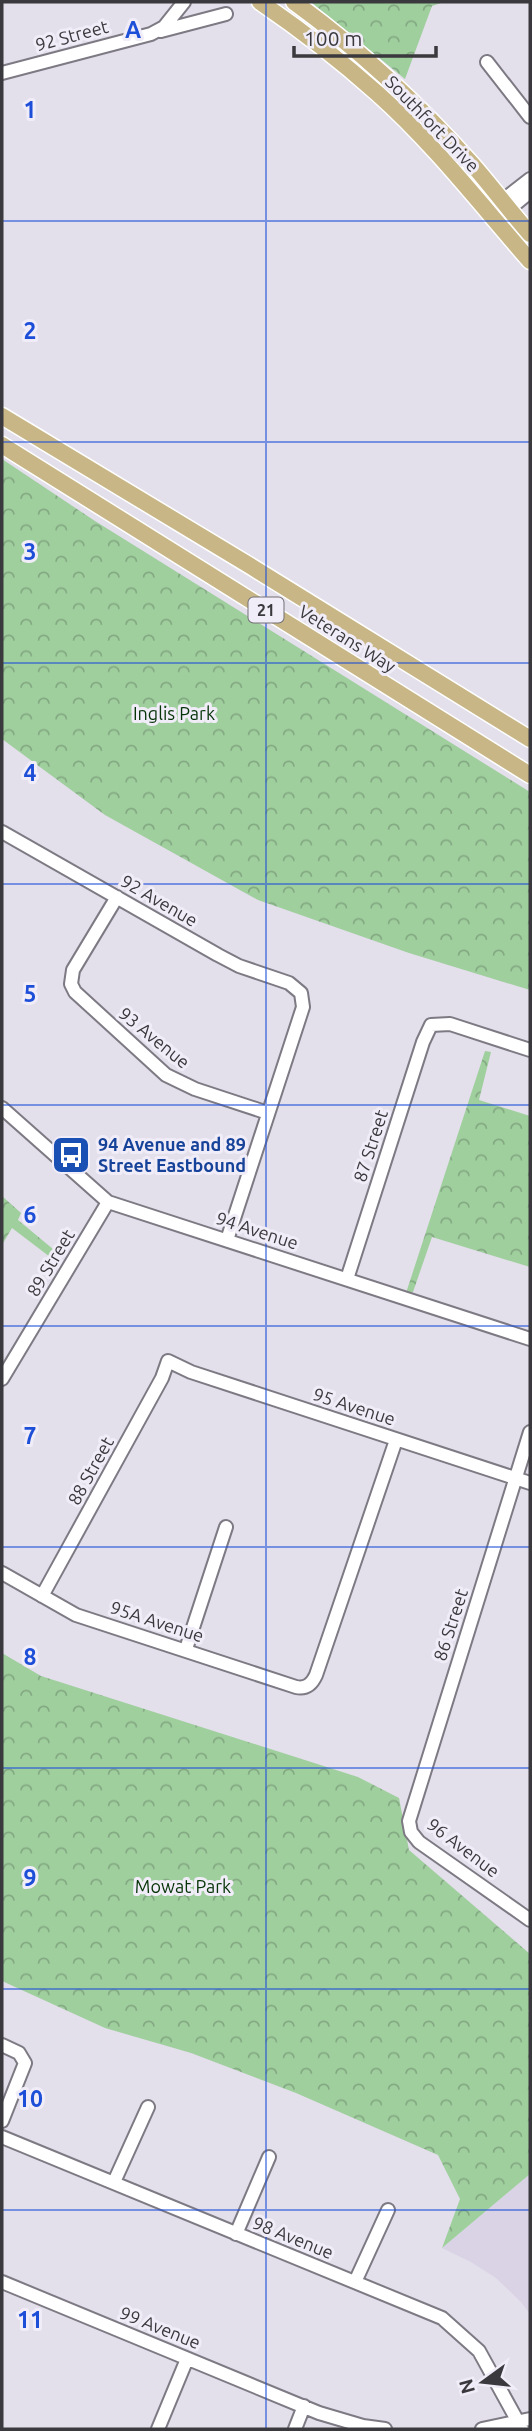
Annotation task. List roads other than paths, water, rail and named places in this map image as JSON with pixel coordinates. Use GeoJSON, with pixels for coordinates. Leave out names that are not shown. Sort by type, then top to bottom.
{"type":"FeatureCollection","features":[{"type":"Feature","properties":{"kind":"main road","name":"Southfort Drive"},"geometry":{"type":"LineString","coordinates":[[260,2],[306,35],[379,95],[425,142],[530,261]]}},
{"type":"Feature","properties":{"kind":"main road","name":"Southfort Drive"},"geometry":{"type":"LineString","coordinates":[[294,2],[328,26],[390,80],[445,136],[530,234]]}},
{"type":"Feature","properties":{"kind":"main road","name":"Veterans Way"},"geometry":{"type":"LineString","coordinates":[[2,416],[264,574],[530,740]]}},
{"type":"Feature","properties":{"kind":"main road","name":"Veterans Way"},"geometry":{"type":"LineString","coordinates":[[2,445],[530,775]]}},
{"type":"Feature","properties":{"kind":"street","name":"92 Street"},"geometry":{"type":"LineString","coordinates":[[151,34],[164,27],[184,2]]}},
{"type":"Feature","properties":{"kind":"street","name":"92 Street"},"geometry":{"type":"LineString","coordinates":[[2,73],[226,13]]}},
{"type":"Feature","properties":{"kind":"street"},"geometry":{"type":"LineString","coordinates":[[487,62],[530,117]]}},
{"type":"Feature","properties":{"kind":"street"},"geometry":{"type":"LineString","coordinates":[[506,205],[530,178]]}},
{"type":"Feature","properties":{"kind":"street"},"geometry":{"type":"LineString","coordinates":[[491,216],[530,192]]}},
{"type":"Feature","properties":{"kind":"street","name":"92 Avenue"},"geometry":{"type":"LineString","coordinates":[[2,832],[218,956],[289,983],[301,993],[303,1007],[268,1113]]}},
{"type":"Feature","properties":{"kind":"street","name":"93 Avenue"},"geometry":{"type":"LineString","coordinates":[[117,897],[73,970],[71,984],[78,996],[166,1075],[195,1089],[268,1113]]}},
{"type":"Feature","properties":{"kind":"street","name":"87 Street"},"geometry":{"type":"LineString","coordinates":[[347,1279],[423,1042],[431,1025],[450,1024],[530,1050]]}},
{"type":"Feature","properties":{"kind":"street","name":"94 Avenue"},"geometry":{"type":"LineString","coordinates":[[2,1108],[108,1202],[530,1339]]}},
{"type":"Feature","properties":{"kind":"street"},"geometry":{"type":"LineString","coordinates":[[228,1240],[268,1113]]}},
{"type":"Feature","properties":{"kind":"street","name":"89 Street"},"geometry":{"type":"LineString","coordinates":[[2,1379],[108,1202]]}},
{"type":"Feature","properties":{"kind":"street","name":"95 Avenue"},"geometry":{"type":"LineString","coordinates":[[168,1361],[191,1372],[530,1483]]}},
{"type":"Feature","properties":{"kind":"street","name":"88 Street"},"geometry":{"type":"LineString","coordinates":[[42,1596],[162,1378],[168,1361]]}},
{"type":"Feature","properties":{"kind":"street","name":"86 Street"},"geometry":{"type":"LineString","coordinates":[[409,1828],[410,1814],[530,1432]]}},
{"type":"Feature","properties":{"kind":"street","name":"95A Avenue"},"geometry":{"type":"LineString","coordinates":[[2,1573],[76,1615],[296,1687],[308,1686],[314,1679],[396,1440]]}},
{"type":"Feature","properties":{"kind":"street"},"geometry":{"type":"LineString","coordinates":[[186,1650],[226,1527]]}},
{"type":"Feature","properties":{"kind":"street","name":"96 Avenue"},"geometry":{"type":"LineString","coordinates":[[409,1828],[419,1842],[530,1920]]}},
{"type":"Feature","properties":{"kind":"street"},"geometry":{"type":"LineString","coordinates":[[2,2045],[19,2053],[25,2063],[2,2121]]}},
{"type":"Feature","properties":{"kind":"street"},"geometry":{"type":"LineString","coordinates":[[114,2182],[148,2107]]}},
{"type":"Feature","properties":{"kind":"street","name":"98 Avenue"},"geometry":{"type":"LineString","coordinates":[[2,2137],[442,2318],[479,2351],[524,2424]]}},
{"type":"Feature","properties":{"kind":"street"},"geometry":{"type":"LineString","coordinates":[[236,2234],[269,2157]]}},
{"type":"Feature","properties":{"kind":"street"},"geometry":{"type":"LineString","coordinates":[[355,2282],[388,2210]]}},
{"type":"Feature","properties":{"kind":"street","name":"99 Avenue"},"geometry":{"type":"LineString","coordinates":[[2,2282],[304,2406],[363,2426],[385,2429]]}},
{"type":"Feature","properties":{"kind":"street"},"geometry":{"type":"LineString","coordinates":[[158,2429],[187,2359]]}},
{"type":"Feature","properties":{"kind":"street"},"geometry":{"type":"LineString","coordinates":[[295,2429],[304,2406]]}},
{"type":"Feature","properties":{"kind":"street"},"geometry":{"type":"LineString","coordinates":[[482,2429],[524,2424]]}},
{"type":"Feature","properties":{"kind":"place","name":"94 Avenue and 89 Street Eastbound"},"geometry":{"type":"Point","coordinates":[71,1155]}},
{"type":"Feature","properties":{"kind":"park label","name":"Inglis Park"},"geometry":{"type":"Point","coordinates":[174,714]}},
{"type":"Feature","properties":{"kind":"park label","name":"Mowat Park"},"geometry":{"type":"Point","coordinates":[183,1887]}}]}
